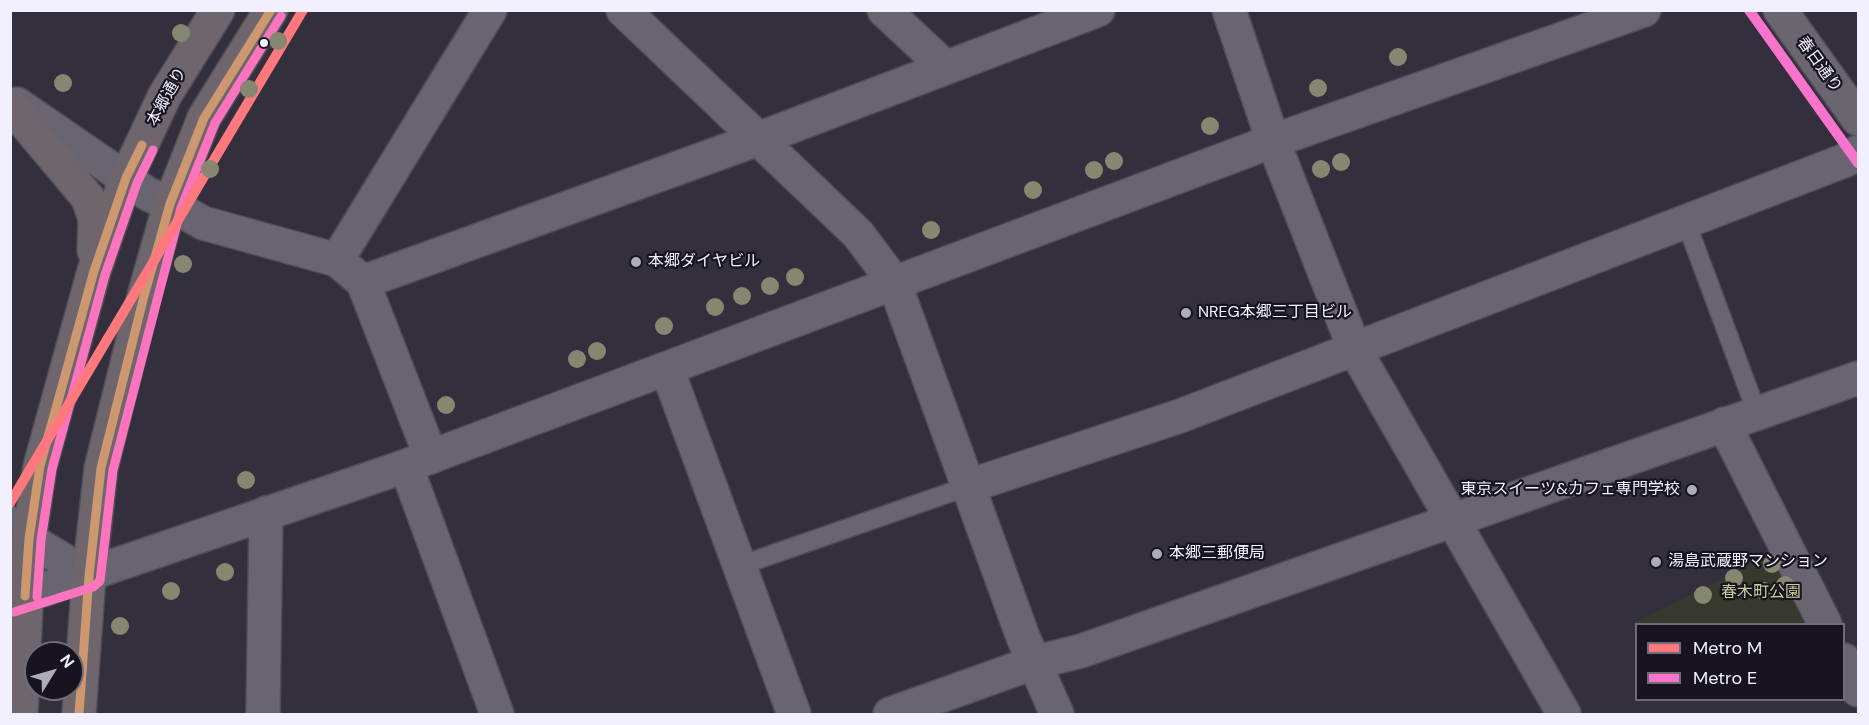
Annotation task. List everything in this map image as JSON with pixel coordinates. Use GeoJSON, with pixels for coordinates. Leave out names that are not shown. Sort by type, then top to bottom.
{"type":"FeatureCollection","features":[{"type":"Feature","properties":{"kind":"highway","name":"本郷通り"},"geometry":{"type":"LineString","coordinates":[[21,714],[18,598],[20,531],[94,271],[126,178],[165,95],[218,10]]}},
{"type":"Feature","properties":{"kind":"highway"},"geometry":{"type":"LineString","coordinates":[[79,714],[89,576],[101,468],[170,204],[204,118],[271,10]]}},
{"type":"Feature","properties":{"kind":"highway"},"geometry":{"type":"LineString","coordinates":[[10,105],[88,198],[95,219],[94,271]]}},
{"type":"Feature","properties":{"kind":"main road","name":"春日通り"},"geometry":{"type":"LineString","coordinates":[[1780,10],[1858,119]]}},
{"type":"Feature","properties":{"kind":"street"},"geometry":{"type":"LineString","coordinates":[[337,260],[490,10]]}},
{"type":"Feature","properties":{"kind":"street"},"geometry":{"type":"LineString","coordinates":[[624,10],[858,234],[894,282],[1033,663],[1057,714]]}},
{"type":"Feature","properties":{"kind":"street"},"geometry":{"type":"LineString","coordinates":[[884,10],[945,67]]}},
{"type":"Feature","properties":{"kind":"street"},"geometry":{"type":"LineString","coordinates":[[363,282],[758,139],[1098,10]]}},
{"type":"Feature","properties":{"kind":"street"},"geometry":{"type":"LineString","coordinates":[[1229,10],[1273,141],[1355,350],[1564,714]]}},
{"type":"Feature","properties":{"kind":"street"},"geometry":{"type":"LineString","coordinates":[[18,598],[89,576],[419,462],[1273,141],[1644,10]]}},
{"type":"Feature","properties":{"kind":"street"},"geometry":{"type":"LineString","coordinates":[[10,100],[148,194],[203,223],[337,260],[363,282],[497,714]]}},
{"type":"Feature","properties":{"kind":"street"},"geometry":{"type":"LineString","coordinates":[[969,486],[1180,416],[1846,160],[1858,152]]}},
{"type":"Feature","properties":{"kind":"street"},"geometry":{"type":"LineString","coordinates":[[667,369],[794,714]]}},
{"type":"Feature","properties":{"kind":"street"},"geometry":{"type":"LineString","coordinates":[[890,714],[1033,663],[1057,659],[1858,378]]}},
{"type":"Feature","properties":{"kind":"street"},"geometry":{"type":"LineString","coordinates":[[1724,424],[1824,623]]}},
{"type":"Feature","properties":{"kind":"street"},"geometry":{"type":"LineString","coordinates":[[263,714],[266,513]]}},
{"type":"Feature","properties":{"kind":"street"},"geometry":{"type":"LineString","coordinates":[[20,531],[89,576]]}},
{"type":"Feature","properties":{"kind":"street"},"geometry":{"type":"LineString","coordinates":[[1845,662],[1858,690]]}},
{"type":"Feature","properties":{"kind":"lane"},"geometry":{"type":"LineString","coordinates":[[1686,222],[1757,413]]}},
{"type":"Feature","properties":{"kind":"lane"},"geometry":{"type":"LineString","coordinates":[[739,566],[969,486]]}},
{"type":"Feature","properties":{"kind":"green space","name":"春木町公園"},"geometry":{"type":"Polygon","coordinates":[[[1775,552],[1811,623],[1635,623],[1775,552]]]}},
{"type":"Feature","properties":{"kind":"metro line","name":"M"},"geometry":{"type":"LineString","coordinates":[[10,503],[303,10]]}},
{"type":"Feature","properties":{"kind":"metro line","name":"E"},"geometry":{"type":"LineString","coordinates":[[1749,10],[1858,163]]}},
{"type":"Feature","properties":{"kind":"transit line"},"geometry":{"type":"LineString","coordinates":[[79,714],[89,576],[101,468],[144,296],[170,204],[204,118],[271,10]]}},
{"type":"Feature","properties":{"kind":"transit line"},"geometry":{"type":"LineString","coordinates":[[14,612],[93,587],[100,581],[113,470],[181,208],[215,123],[281,16]]}},
{"type":"Feature","properties":{"kind":"transit line"},"geometry":{"type":"LineString","coordinates":[[25,596],[29,539],[40,466],[94,271],[126,178],[142,145]]}},
{"type":"Feature","properties":{"kind":"transit line"},"geometry":{"type":"LineString","coordinates":[[37,597],[41,540],[52,469],[105,275],[137,183],[153,150]]}},
{"type":"Feature","properties":{"kind":"place","name":"本郷ダイヤビル"},"geometry":{"type":"Point","coordinates":[636,262]}},
{"type":"Feature","properties":{"kind":"place","name":"NREG本郷三丁目ビル"},"geometry":{"type":"Point","coordinates":[1186,313]}},
{"type":"Feature","properties":{"kind":"place","name":"東京スイーツ&カフェ専門学校"},"geometry":{"type":"Point","coordinates":[1692,490]}},
{"type":"Feature","properties":{"kind":"place","name":"本郷三郵便局"},"geometry":{"type":"Point","coordinates":[1157,554]}},
{"type":"Feature","properties":{"kind":"place","name":"湯島武蔵野マンション"},"geometry":{"type":"Point","coordinates":[1656,562]}}]}
